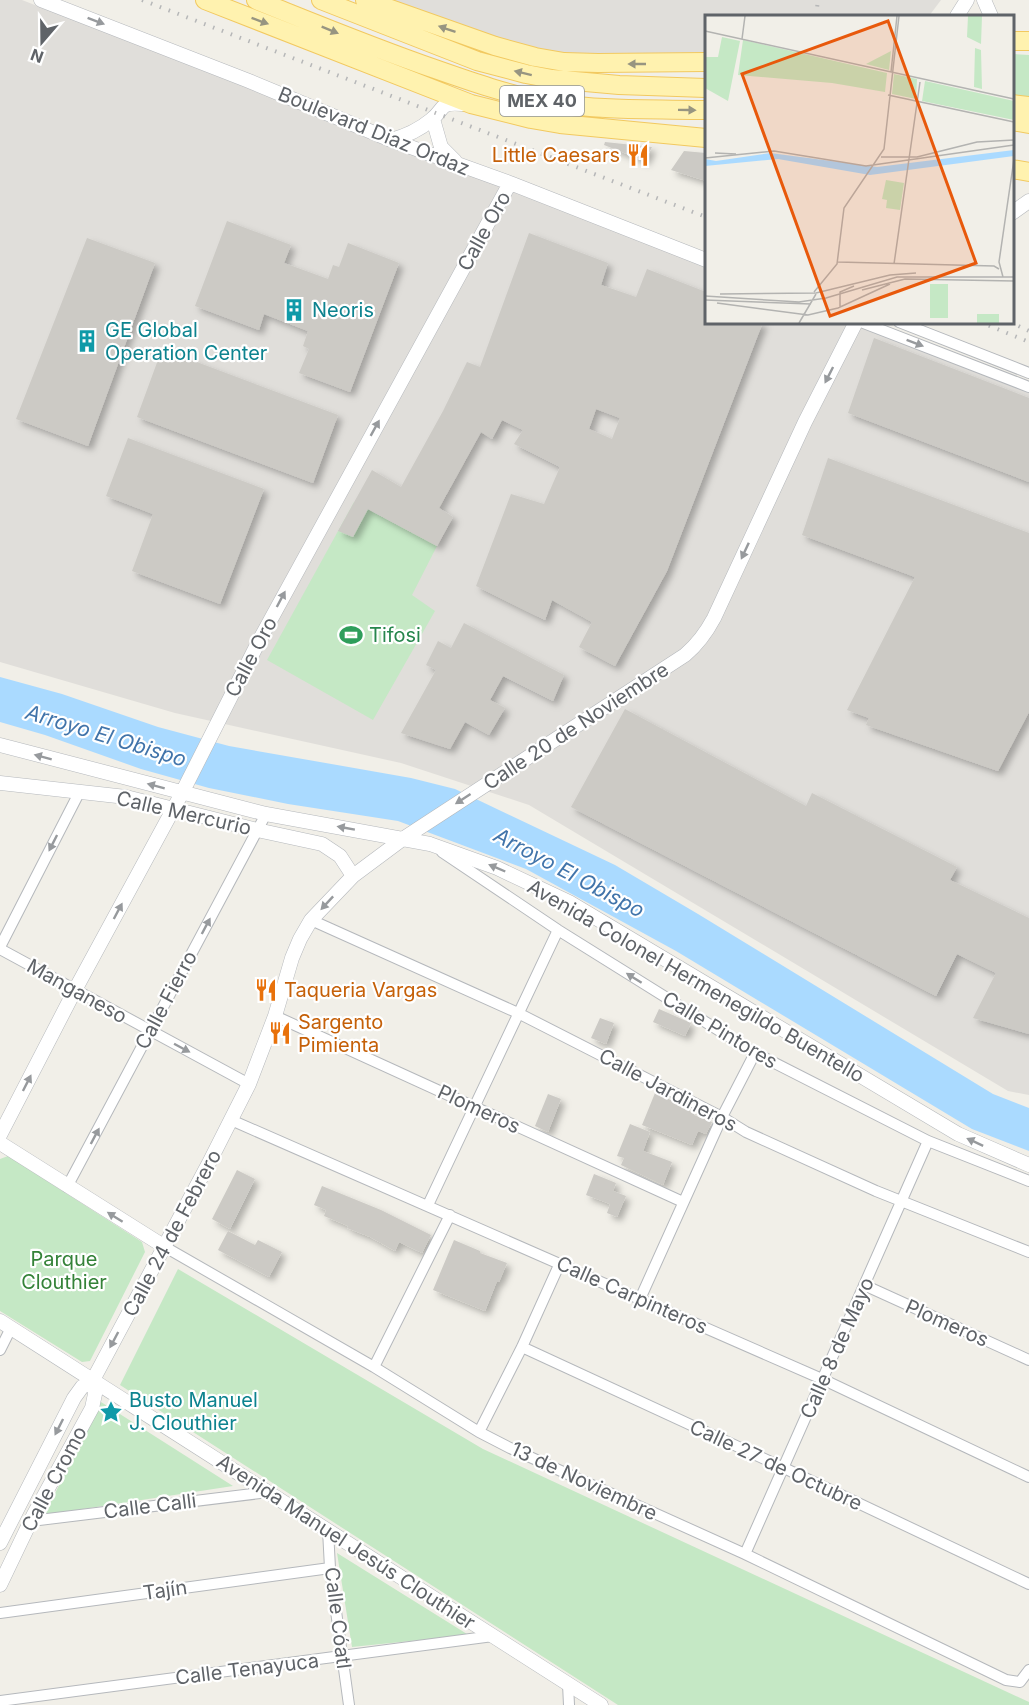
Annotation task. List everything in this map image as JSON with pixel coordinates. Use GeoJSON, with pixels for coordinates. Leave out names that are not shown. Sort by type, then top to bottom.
{"type":"FeatureCollection","features":[{"type":"Feature","properties":{"kind":"main road"},"geometry":{"type":"LineString","coordinates":[[205,0],[471,104],[560,124],[705,138]]}},
{"type":"Feature","properties":{"kind":"main road","name":"MEX 40"},"geometry":{"type":"LineString","coordinates":[[256,0],[385,51],[472,82],[548,102],[621,109],[705,110]]}},
{"type":"Feature","properties":{"kind":"main road","name":"MEX 40"},"geometry":{"type":"LineString","coordinates":[[321,0],[477,61],[552,79],[619,85],[705,88]]}},
{"type":"Feature","properties":{"kind":"main road"},"geometry":{"type":"LineString","coordinates":[[365,0],[495,46],[535,57],[564,62],[705,62]]}},
{"type":"Feature","properties":{"kind":"main road"},"geometry":{"type":"LineString","coordinates":[[1014,104],[1029,106]]}},
{"type":"Feature","properties":{"kind":"main road"},"geometry":{"type":"LineString","coordinates":[[1014,122],[1029,124]]}},
{"type":"Feature","properties":{"kind":"main road"},"geometry":{"type":"LineString","coordinates":[[1014,170],[1029,172]]}},
{"type":"Feature","properties":{"kind":"street","name":"Boulevard Diaz Ordaz"},"geometry":{"type":"LineString","coordinates":[[41,0],[249,81],[391,140],[510,183],[705,260]]}},
{"type":"Feature","properties":{"kind":"street"},"geometry":{"type":"LineString","coordinates":[[958,15],[967,0]]}},
{"type":"Feature","properties":{"kind":"street"},"geometry":{"type":"LineString","coordinates":[[984,0],[991,15]]}},
{"type":"Feature","properties":{"kind":"street"},"geometry":{"type":"LineString","coordinates":[[391,140],[406,136],[433,118],[439,109],[450,103],[471,104]]}},
{"type":"Feature","properties":{"kind":"street"},"geometry":{"type":"LineString","coordinates":[[433,118],[444,152],[464,168]]}},
{"type":"Feature","properties":{"kind":"street","name":"Calle Oro"},"geometry":{"type":"LineString","coordinates":[[0,1135],[317,533],[510,183]]}},
{"type":"Feature","properties":{"kind":"street"},"geometry":{"type":"LineString","coordinates":[[1014,212],[1029,201]]}},
{"type":"Feature","properties":{"kind":"street"},"geometry":{"type":"LineString","coordinates":[[1014,217],[1029,209]]}},
{"type":"Feature","properties":{"kind":"street","name":"Calle 20 de Noviembre"},"geometry":{"type":"LineString","coordinates":[[249,1084],[275,1016],[300,939],[311,920],[353,876],[425,823],[685,655],[706,633],[805,422],[855,324]]}},
{"type":"Feature","properties":{"kind":"street"},"geometry":{"type":"LineString","coordinates":[[866,324],[1029,387]]}},
{"type":"Feature","properties":{"kind":"street"},"geometry":{"type":"LineString","coordinates":[[904,324],[1029,373]]}},
{"type":"Feature","properties":{"kind":"street","name":"Avenida Colonel Hermenegildo Buentello"},"geometry":{"type":"LineString","coordinates":[[0,746],[129,779],[184,789],[266,814],[430,844],[497,868],[569,902],[958,1134],[1029,1165]]}},
{"type":"Feature","properties":{"kind":"street"},"geometry":{"type":"LineString","coordinates":[[126,797],[129,779]]}},
{"type":"Feature","properties":{"kind":"street","name":"Calle Mercurio"},"geometry":{"type":"LineString","coordinates":[[0,783],[126,797],[322,844],[340,856],[353,876]]}},
{"type":"Feature","properties":{"kind":"street"},"geometry":{"type":"LineString","coordinates":[[0,948],[80,792]]}},
{"type":"Feature","properties":{"kind":"street","name":"Calle Fierro"},"geometry":{"type":"LineString","coordinates":[[67,1187],[266,814]]}},
{"type":"Feature","properties":{"kind":"street","name":"Calle Pintores"},"geometry":{"type":"LineString","coordinates":[[430,844],[558,930],[755,1053],[928,1141],[1029,1181]]}},
{"type":"Feature","properties":{"kind":"street","name":"Calle Jardineros"},"geometry":{"type":"LineString","coordinates":[[311,920],[518,1013],[722,1117],[746,1132],[876,1191],[1029,1252]]}},
{"type":"Feature","properties":{"kind":"street"},"geometry":{"type":"LineString","coordinates":[[428,1205],[558,930]]}},
{"type":"Feature","properties":{"kind":"street","name":"Manganeso"},"geometry":{"type":"LineString","coordinates":[[0,948],[249,1084]]}},
{"type":"Feature","properties":{"kind":"street","name":"Plomeros"},"geometry":{"type":"LineString","coordinates":[[275,1016],[683,1202]]}},
{"type":"Feature","properties":{"kind":"street"},"geometry":{"type":"LineString","coordinates":[[640,1299],[722,1117],[755,1053]]}},
{"type":"Feature","properties":{"kind":"street","name":"Calle 24 de Febrero"},"geometry":{"type":"LineString","coordinates":[[93,1380],[249,1084]]}},
{"type":"Feature","properties":{"kind":"street","name":"Calle Carpinteros"},"geometry":{"type":"LineString","coordinates":[[231,1120],[822,1379],[1028,1475]]}},
{"type":"Feature","properties":{"kind":"street","name":"Calle 8 de Mayo"},"geometry":{"type":"LineString","coordinates":[[745,1554],[928,1141]]}},
{"type":"Feature","properties":{"kind":"street"},"geometry":{"type":"LineString","coordinates":[[0,1143],[165,1247]]}},
{"type":"Feature","properties":{"kind":"street"},"geometry":{"type":"LineString","coordinates":[[374,1367],[450,1215]]}},
{"type":"Feature","properties":{"kind":"street","name":"13 de Noviembre"},"geometry":{"type":"LineString","coordinates":[[165,1247],[510,1448],[745,1554],[1006,1680],[1020,1682],[1029,1670]]}},
{"type":"Feature","properties":{"kind":"street"},"geometry":{"type":"LineString","coordinates":[[479,1432],[522,1347],[560,1263]]}},
{"type":"Feature","properties":{"kind":"street","name":"Plomeros"},"geometry":{"type":"LineString","coordinates":[[864,1285],[1029,1360]]}},
{"type":"Feature","properties":{"kind":"street"},"geometry":{"type":"LineString","coordinates":[[0,1350],[6,1325]]}},
{"type":"Feature","properties":{"kind":"street","name":"Avenida Manuel Jesús Clouthier"},"geometry":{"type":"LineString","coordinates":[[6,1325],[601,1705]]}},
{"type":"Feature","properties":{"kind":"street","name":"Calle 27 de Octubre"},"geometry":{"type":"LineString","coordinates":[[522,1347],[1029,1584]]}},
{"type":"Feature","properties":{"kind":"street","name":"Calle Cromo"},"geometry":{"type":"LineString","coordinates":[[0,1543],[74,1398],[82,1387],[93,1380],[95,1394],[92,1408],[31,1521],[0,1585]]}},
{"type":"Feature","properties":{"kind":"street","name":"Calle Calli"},"geometry":{"type":"LineString","coordinates":[[31,1521],[269,1492]]}},
{"type":"Feature","properties":{"kind":"street","name":"Calle Cóatl"},"geometry":{"type":"LineString","coordinates":[[328,1530],[330,1568],[349,1705]]}},
{"type":"Feature","properties":{"kind":"street","name":"Tajín"},"geometry":{"type":"LineString","coordinates":[[0,1613],[330,1568]]}},
{"type":"Feature","properties":{"kind":"street","name":"Calle Tenayuca"},"geometry":{"type":"LineString","coordinates":[[0,1701],[493,1636]]}},
{"type":"Feature","properties":{"kind":"street"},"geometry":{"type":"LineString","coordinates":[[568,1684],[569,1705]]}},
{"type":"Feature","properties":{"kind":"shaded area"},"geometry":{"type":"Polygon","coordinates":[[[0,0],[22,0],[705,267],[705,324],[853,324],[1029,392],[1029,1095],[1008,1091],[529,805],[401,763],[175,713],[0,662],[0,0]]]}},
{"type":"Feature","properties":{"kind":"shaded area"},"geometry":{"type":"Polygon","coordinates":[[[391,0],[941,0],[930,15],[705,15],[705,52],[598,58],[538,52],[391,0]]]}},
{"type":"Feature","properties":{"kind":"green space"},"geometry":{"type":"Polygon","coordinates":[[[1014,54],[1029,55],[1029,98],[1014,96],[1014,54]]]}},
{"type":"Feature","properties":{"kind":"green space","name":"Tifosi"},"geometry":{"type":"Polygon","coordinates":[[[354,502],[437,546],[412,595],[435,611],[373,720],[267,660],[354,502]]]}},
{"type":"Feature","properties":{"kind":"green space","name":"Parque Clouthier"},"geometry":{"type":"Polygon","coordinates":[[[8,1156],[142,1242],[145,1252],[90,1361],[82,1362],[0,1311],[0,1159],[8,1156]]]}},
{"type":"Feature","properties":{"kind":"green space"},"geometry":{"type":"Polygon","coordinates":[[[178,1269],[483,1449],[1029,1702],[1029,1705],[618,1705],[120,1385],[178,1269]]]}},
{"type":"Feature","properties":{"kind":"green space"},"geometry":{"type":"Polygon","coordinates":[[[101,1402],[233,1486],[44,1515],[101,1402]]]}},
{"type":"Feature","properties":{"kind":"green space"},"geometry":{"type":"Polygon","coordinates":[[[337,1553],[467,1634],[469,1635],[352,1647],[337,1553]]]}},
{"type":"Feature","properties":{"kind":"water","name":"Arroyo El Obispo"},"geometry":{"type":"Polygon","coordinates":[[[0,677],[62,694],[158,727],[229,746],[411,778],[455,789],[615,865],[993,1094],[1029,1108],[1029,1151],[972,1129],[676,951],[526,869],[398,821],[288,804],[209,788],[141,769],[45,735],[0,722],[0,677]]]}},
{"type":"Feature","properties":{"kind":"building","name":"Little Caesars"},"geometry":{"type":"Polygon","coordinates":[[[605,142],[652,147],[645,161],[604,145],[605,142]]]}},
{"type":"Feature","properties":{"kind":"building"},"geometry":{"type":"Polygon","coordinates":[[[684,151],[705,153],[705,181],[671,170],[684,151]]]}},
{"type":"Feature","properties":{"kind":"building","name":"Neoris"},"geometry":{"type":"Polygon","coordinates":[[[227,221],[291,245],[284,263],[328,279],[333,265],[339,267],[348,243],[399,263],[350,392],[299,373],[309,349],[303,346],[308,331],[264,314],[259,330],[195,306],[227,221]]]}},
{"type":"Feature","properties":{"kind":"building"},"geometry":{"type":"Polygon","coordinates":[[[529,233],[608,263],[601,285],[636,297],[647,269],[705,292],[705,324],[762,324],[667,571],[615,666],[579,647],[592,622],[552,600],[545,620],[476,586],[511,494],[544,504],[560,467],[514,444],[523,430],[502,420],[492,439],[481,432],[439,508],[453,517],[437,546],[368,509],[353,537],[338,531],[372,470],[401,487],[467,362],[480,367],[529,233]],[[596,409],[589,429],[612,439],[620,418],[596,409]]]}},
{"type":"Feature","properties":{"kind":"building","name":"GE Global Operation Center"},"geometry":{"type":"Polygon","coordinates":[[[87,238],[155,263],[88,446],[16,419],[87,238]]]}},
{"type":"Feature","properties":{"kind":"building"},"geometry":{"type":"Polygon","coordinates":[[[874,338],[1029,398],[1029,482],[848,413],[874,338]]]}},
{"type":"Feature","properties":{"kind":"building"},"geometry":{"type":"Polygon","coordinates":[[[162,349],[338,415],[313,483],[137,417],[162,349]]]}},
{"type":"Feature","properties":{"kind":"building"},"geometry":{"type":"Polygon","coordinates":[[[128,438],[264,489],[220,604],[132,571],[153,514],[106,496],[128,438]]]}},
{"type":"Feature","properties":{"kind":"building"},"geometry":{"type":"Polygon","coordinates":[[[828,458],[1029,533],[1029,712],[998,771],[866,725],[869,718],[847,710],[915,577],[802,535],[828,458]]]}},
{"type":"Feature","properties":{"kind":"building"},"geometry":{"type":"Polygon","coordinates":[[[464,623],[564,675],[553,701],[503,676],[490,700],[505,708],[489,735],[465,722],[450,749],[401,733],[436,670],[426,665],[438,641],[451,648],[464,623]]]}},
{"type":"Feature","properties":{"kind":"building"},"geometry":{"type":"Polygon","coordinates":[[[625,709],[806,806],[812,793],[957,867],[950,880],[1029,918],[1029,1034],[973,1018],[996,973],[957,954],[936,996],[571,807],[625,709]]]}},
{"type":"Feature","properties":{"kind":"building"},"geometry":{"type":"Polygon","coordinates":[[[659,1009],[691,1023],[685,1036],[653,1022],[659,1009]]]}},
{"type":"Feature","properties":{"kind":"building"},"geometry":{"type":"Polygon","coordinates":[[[600,1018],[614,1023],[606,1044],[591,1038],[600,1018]]]}},
{"type":"Feature","properties":{"kind":"building"},"geometry":{"type":"Polygon","coordinates":[[[655,1093],[684,1106],[695,1113],[694,1115],[712,1122],[706,1134],[698,1131],[692,1145],[642,1125],[655,1093]]]}},
{"type":"Feature","properties":{"kind":"building"},"geometry":{"type":"Polygon","coordinates":[[[548,1094],[561,1099],[548,1132],[535,1126],[548,1094]]]}},
{"type":"Feature","properties":{"kind":"building"},"geometry":{"type":"Polygon","coordinates":[[[630,1124],[650,1132],[643,1151],[672,1162],[663,1185],[621,1165],[624,1158],[617,1156],[630,1124]]]}},
{"type":"Feature","properties":{"kind":"building"},"geometry":{"type":"Polygon","coordinates":[[[237,1170],[255,1179],[230,1229],[212,1219],[237,1170]]]}},
{"type":"Feature","properties":{"kind":"building"},"geometry":{"type":"Polygon","coordinates":[[[594,1174],[616,1183],[613,1191],[626,1196],[617,1217],[607,1213],[610,1204],[586,1195],[594,1174]]]}},
{"type":"Feature","properties":{"kind":"building"},"geometry":{"type":"Polygon","coordinates":[[[322,1186],[381,1210],[431,1235],[422,1253],[399,1242],[395,1251],[324,1216],[326,1210],[314,1205],[322,1186]]]}},
{"type":"Feature","properties":{"kind":"building"},"geometry":{"type":"Polygon","coordinates":[[[228,1231],[255,1245],[258,1240],[282,1252],[269,1277],[218,1250],[228,1231]]]}},
{"type":"Feature","properties":{"kind":"building"},"geometry":{"type":"Polygon","coordinates":[[[454,1240],[507,1263],[485,1311],[433,1290],[454,1240]]]}},
{"type":"Feature","properties":{"kind":"railway"},"geometry":{"type":"LineString","coordinates":[[142,0],[705,217]]}},
{"type":"Feature","properties":{"kind":"railway"},"geometry":{"type":"LineString","coordinates":[[816,15],[818,0]]}},
{"type":"Feature","properties":{"kind":"railway"},"geometry":{"type":"LineString","coordinates":[[985,324],[1029,342]]}},
{"type":"Feature","properties":{"kind":"railway"},"geometry":{"type":"LineString","coordinates":[[1014,324],[1029,331]]}},
{"type":"Feature","properties":{"kind":"place","name":"Little Caesars"},"geometry":{"type":"Point","coordinates":[638,155]}},
{"type":"Feature","properties":{"kind":"place","name":"Neoris"},"geometry":{"type":"Point","coordinates":[294,310]}},
{"type":"Feature","properties":{"kind":"place","name":"GE Global Operation Center"},"geometry":{"type":"Point","coordinates":[87,341]}},
{"type":"Feature","properties":{"kind":"place","name":"Tifosi"},"geometry":{"type":"Point","coordinates":[351,635]}},
{"type":"Feature","properties":{"kind":"place","name":"Taqueria Vargas"},"geometry":{"type":"Point","coordinates":[266,990]}},
{"type":"Feature","properties":{"kind":"place","name":"Sargento Pimienta"},"geometry":{"type":"Point","coordinates":[280,1033]}},
{"type":"Feature","properties":{"kind":"place","name":"Busto Manuel J. Clouthier"},"geometry":{"type":"Point","coordinates":[111,1412]}}]}
